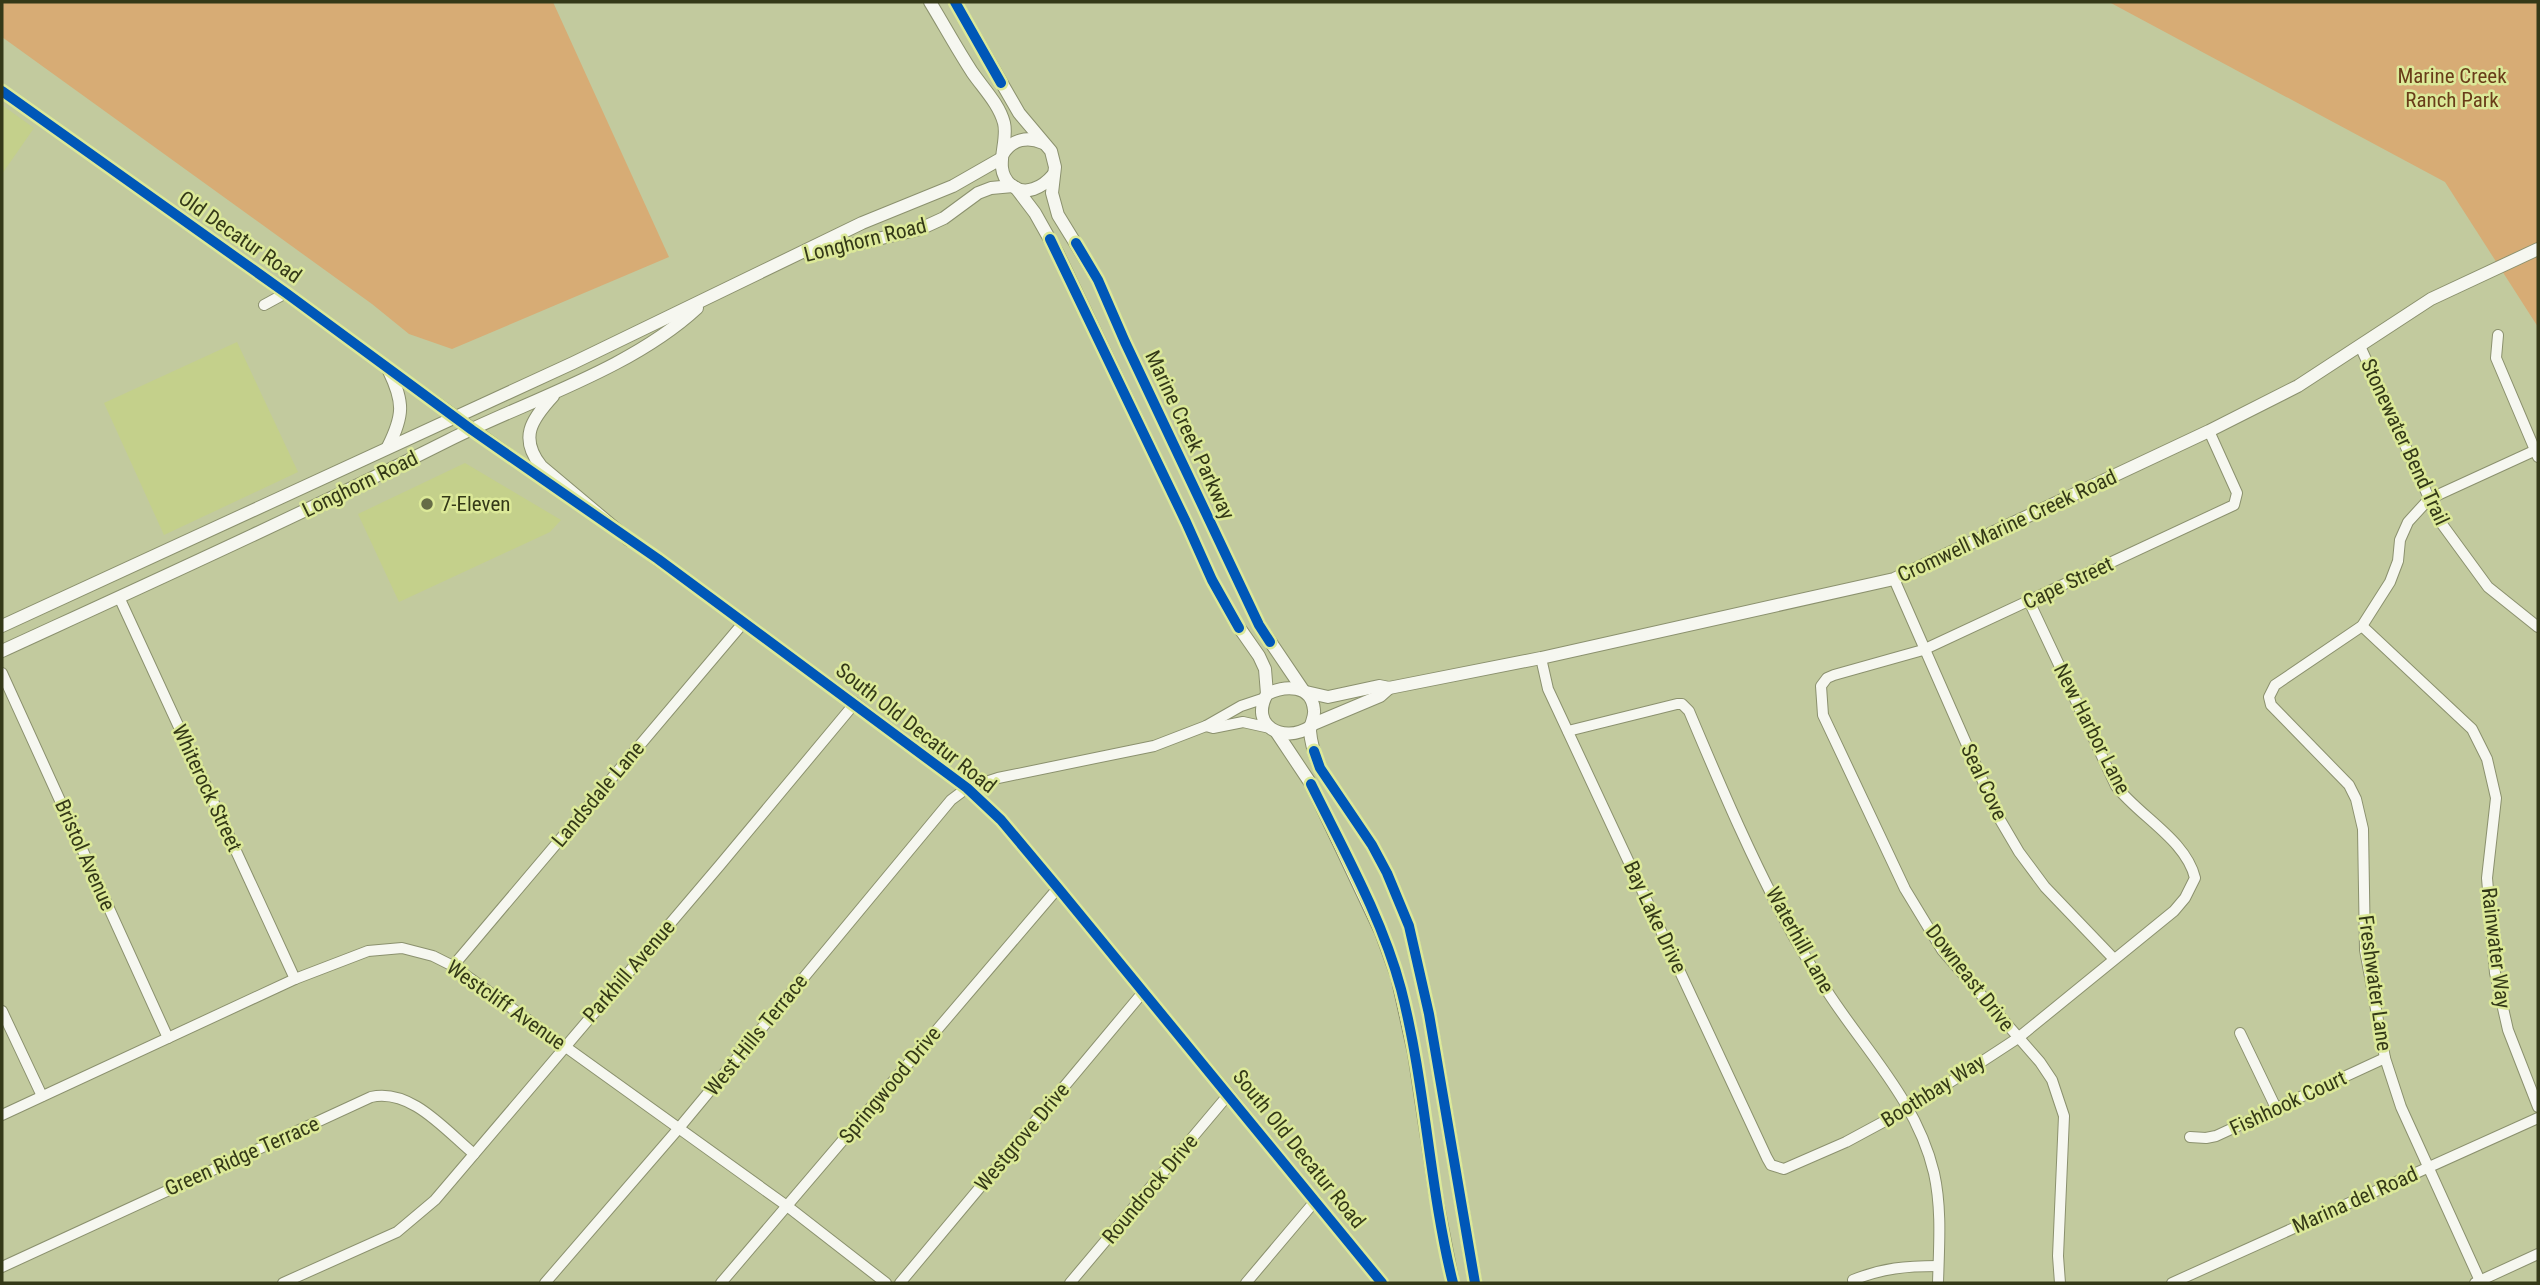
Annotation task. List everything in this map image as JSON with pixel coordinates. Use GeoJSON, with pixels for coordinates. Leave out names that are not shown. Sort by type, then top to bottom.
{"type":"FeatureCollection","features":[{"type":"Feature","properties":{"kind":"main road"},"geometry":{"type":"LineString","coordinates":[[930,2],[961,55],[1001,114],[1005,134],[1002,157],[1004,175],[1014,187],[1025,190],[1037,188],[1053,175],[1054,158],[1018,113],[955,2]]}},
{"type":"Feature","properties":{"kind":"main road"},"geometry":{"type":"LineString","coordinates":[[1002,157],[1010,146],[1020,140],[1030,139],[1044,143]]}},
{"type":"Feature","properties":{"kind":"main road","name":"Longhorn Road"},"geometry":{"type":"LineString","coordinates":[[2,626],[573,363],[862,223],[953,186],[1002,157]]}},
{"type":"Feature","properties":{"kind":"main road","name":"Marine Creek Parkway"},"geometry":{"type":"LineString","coordinates":[[1053,175],[1053,205],[1063,227],[1098,280],[1259,625],[1304,691]]}},
{"type":"Feature","properties":{"kind":"main road","name":"Longhorn Road"},"geometry":{"type":"LineString","coordinates":[[792,258],[920,229],[944,218],[978,192],[991,188],[1014,187]]}},
{"type":"Feature","properties":{"kind":"main road","name":"Marine Creek Parkway"},"geometry":{"type":"LineString","coordinates":[[1014,187],[1038,216],[1058,254],[1212,580],[1259,656],[1265,669],[1266,696]]}},
{"type":"Feature","properties":{"kind":"main road","name":"Cromwell Marine Creek Road"},"geometry":{"type":"LineString","coordinates":[[1304,691],[1328,697],[1379,686],[1389,688],[1541,658],[1894,579],[2209,431],[2298,386],[2407,313],[2538,249]]}},
{"type":"Feature","properties":{"kind":"main road","name":"Longhorn Road"},"geometry":{"type":"LineString","coordinates":[[2,651],[632,355],[681,323],[708,298]]}},
{"type":"Feature","properties":{"kind":"main road"},"geometry":{"type":"LineString","coordinates":[[388,447],[397,429],[402,409],[389,370]]}},
{"type":"Feature","properties":{"kind":"main road"},"geometry":{"type":"LineString","coordinates":[[558,390],[534,419],[528,435],[534,457],[541,466],[629,540]]}},
{"type":"Feature","properties":{"kind":"main road"},"geometry":{"type":"LineString","coordinates":[[192,538],[201,559]]}},
{"type":"Feature","properties":{"kind":"main road"},"geometry":{"type":"LineString","coordinates":[[1453,1283],[1402,992],[1381,932],[1311,785],[1273,731],[1263,711],[1266,696],[1290,687],[1304,691],[1314,708],[1310,726],[1320,768],[1356,817],[1387,873],[1409,926],[1424,988],[1452,1139],[1475,1283]]}},
{"type":"Feature","properties":{"kind":"main road","name":"Cromwell Marine Creek Road"},"geometry":{"type":"LineString","coordinates":[[1310,726],[1380,696],[1389,688]]}},
{"type":"Feature","properties":{"kind":"main road"},"geometry":{"type":"LineString","coordinates":[[1273,731],[1296,734],[1310,726]]}},
{"type":"Feature","properties":{"kind":"main road"},"geometry":{"type":"LineString","coordinates":[[1402,992],[1424,988]]}},
{"type":"Feature","properties":{"kind":"street","name":"Old Decatur Road"},"geometry":{"type":"LineString","coordinates":[[2,91],[455,417]]}},
{"type":"Feature","properties":{"kind":"street"},"geometry":{"type":"LineString","coordinates":[[264,305],[286,293]]}},
{"type":"Feature","properties":{"kind":"street"},"geometry":{"type":"LineString","coordinates":[[2362,626],[2390,582],[2398,561],[2400,540],[2408,522],[2428,499],[2537,454],[2496,358],[2498,335]]}},
{"type":"Feature","properties":{"kind":"street","name":"Stonewater Bend Trail"},"geometry":{"type":"LineString","coordinates":[[2360,345],[2428,499],[2451,538],[2488,587],[2538,627]]}},
{"type":"Feature","properties":{"kind":"street","name":"South Old Decatur Road"},"geometry":{"type":"LineString","coordinates":[[455,417],[855,703],[967,788],[1002,820],[1382,1283]]}},
{"type":"Feature","properties":{"kind":"street","name":"Cape Street"},"geometry":{"type":"LineString","coordinates":[[1823,681],[1834,675],[1923,650],[2234,505],[2237,493],[2209,431]]}},
{"type":"Feature","properties":{"kind":"street","name":"Seal Cove"},"geometry":{"type":"LineString","coordinates":[[1894,579],[1999,818],[2019,852],[2045,887],[2115,960]]}},
{"type":"Feature","properties":{"kind":"street","name":"Whiterock Street"},"geometry":{"type":"LineString","coordinates":[[119,597],[295,979]]}},
{"type":"Feature","properties":{"kind":"street","name":"New Harbor Lane"},"geometry":{"type":"LineString","coordinates":[[2029,601],[2116,786],[2127,801],[2188,857],[2195,878]]}},
{"type":"Feature","properties":{"kind":"street","name":"Landsdale Lane"},"geometry":{"type":"LineString","coordinates":[[453,966],[744,622]]}},
{"type":"Feature","properties":{"kind":"street","name":"Freshwater Lane"},"geometry":{"type":"LineString","coordinates":[[2362,626],[2275,685],[2269,696],[2271,705],[2349,785],[2356,799],[2363,829],[2365,950],[2385,1058],[2401,1107],[2479,1283]]}},
{"type":"Feature","properties":{"kind":"street","name":"Rainwater Way"},"geometry":{"type":"LineString","coordinates":[[2362,626],[2472,729],[2487,759],[2496,798],[2487,878],[2495,973],[2508,1030],[2538,1107]]}},
{"type":"Feature","properties":{"kind":"street","name":"Bay Lake Drive"},"geometry":{"type":"LineString","coordinates":[[1541,658],[1548,690],[1767,1158],[1771,1165],[1779,1169]]}},
{"type":"Feature","properties":{"kind":"street","name":"Bristol Avenue"},"geometry":{"type":"LineString","coordinates":[[2,673],[168,1038]]}},
{"type":"Feature","properties":{"kind":"street","name":"Downeast Drive"},"geometry":{"type":"LineString","coordinates":[[1823,681],[1823,715],[1905,888],[1942,950],[2052,1080],[2064,1116],[2058,1256],[2060,1283]]}},
{"type":"Feature","properties":{"kind":"street"},"geometry":{"type":"LineString","coordinates":[[967,788],[998,778],[1154,746],[1206,726],[1241,706],[1266,696]]}},
{"type":"Feature","properties":{"kind":"street","name":"Parkhill Avenue"},"geometry":{"type":"LineString","coordinates":[[283,1283],[397,1232],[435,1200],[855,703]]}},
{"type":"Feature","properties":{"kind":"street","name":"Waterhill Lane"},"geometry":{"type":"LineString","coordinates":[[1568,731],[1677,704],[1686,707],[1793,934],[1827,992],[1883,1067],[1909,1108],[1934,1173],[1940,1224],[1938,1283]]}},
{"type":"Feature","properties":{"kind":"street"},"geometry":{"type":"LineString","coordinates":[[1206,726],[1213,728],[1239,722],[1273,731]]}},
{"type":"Feature","properties":{"kind":"street","name":"West Hills Terrace"},"geometry":{"type":"LineString","coordinates":[[545,1283],[679,1128],[942,810],[967,788]]}},
{"type":"Feature","properties":{"kind":"street","name":"Boothbay Way"},"geometry":{"type":"LineString","coordinates":[[1779,1169],[1790,1168],[1846,1142],[1909,1108],[2018,1038],[2174,911],[2185,898],[2195,878]]}},
{"type":"Feature","properties":{"kind":"street","name":"Springwood Drive"},"geometry":{"type":"LineString","coordinates":[[721,1283],[1058,888]]}},
{"type":"Feature","properties":{"kind":"street","name":"Westcliff Avenue"},"geometry":{"type":"LineString","coordinates":[[2,1115],[295,979],[368,951],[402,948],[433,956],[453,966],[786,1206],[886,1283]]}},
{"type":"Feature","properties":{"kind":"street","name":"Westgrove Drive"},"geometry":{"type":"LineString","coordinates":[[900,1283],[1144,991]]}},
{"type":"Feature","properties":{"kind":"street"},"geometry":{"type":"LineString","coordinates":[[2,1011],[41,1096]]}},
{"type":"Feature","properties":{"kind":"street"},"geometry":{"type":"LineString","coordinates":[[2240,1033],[2276,1108]]}},
{"type":"Feature","properties":{"kind":"street","name":"Fishhook Court"},"geometry":{"type":"LineString","coordinates":[[2190,1138],[2217,1136],[2385,1058]]}},
{"type":"Feature","properties":{"kind":"street","name":"Green Ridge Terrace"},"geometry":{"type":"LineString","coordinates":[[2,1266],[370,1097],[384,1094],[397,1096],[422,1110],[474,1154]]}},
{"type":"Feature","properties":{"kind":"street","name":"Roundrock Drive"},"geometry":{"type":"LineString","coordinates":[[1070,1283],[1229,1094]]}},
{"type":"Feature","properties":{"kind":"street","name":"Marina del Road"},"geometry":{"type":"LineString","coordinates":[[2172,1283],[2538,1118]]}},
{"type":"Feature","properties":{"kind":"street"},"geometry":{"type":"LineString","coordinates":[[1246,1283],[1316,1200]]}},
{"type":"Feature","properties":{"kind":"street"},"geometry":{"type":"LineString","coordinates":[[2479,1283],[2538,1254]]}},
{"type":"Feature","properties":{"kind":"street"},"geometry":{"type":"LineString","coordinates":[[1853,1280],[1898,1267],[1938,1266]]}},
{"type":"Feature","properties":{"kind":"shaded area"},"geometry":{"type":"Polygon","coordinates":[[[2,105],[34,128],[2,174],[2,105]]]}},
{"type":"Feature","properties":{"kind":"shaded area"},"geometry":{"type":"Polygon","coordinates":[[[237,342],[298,472],[164,535],[104,403],[237,342]]]}},
{"type":"Feature","properties":{"kind":"shaded area"},"geometry":{"type":"Polygon","coordinates":[[[465,463],[561,520],[550,532],[399,602],[358,514],[465,463]]]}},
{"type":"Feature","properties":{"kind":"green space"},"geometry":{"type":"Polygon","coordinates":[[[2,2],[553,2],[669,257],[452,349],[409,334],[372,304],[2,37],[2,2]]]}},
{"type":"Feature","properties":{"kind":"green space","name":"Marine Creek Ranch Park"},"geometry":{"type":"Polygon","coordinates":[[[2109,2],[2538,2],[2538,327],[2445,182],[2109,2]]]}},
{"type":"Feature","properties":{"kind":"cycle path"},"geometry":{"type":"LineString","coordinates":[[955,2],[1001,83]]}},
{"type":"Feature","properties":{"kind":"cycle path"},"geometry":{"type":"LineString","coordinates":[[2,91],[286,293],[472,430],[658,559],[967,788],[1001,820],[1382,1283]]}},
{"type":"Feature","properties":{"kind":"cycle path"},"geometry":{"type":"LineString","coordinates":[[1050,239],[1212,580],[1239,628]]}},
{"type":"Feature","properties":{"kind":"cycle path"},"geometry":{"type":"LineString","coordinates":[[1076,243],[1098,280],[1259,625],[1270,642]]}},
{"type":"Feature","properties":{"kind":"cycle path"},"geometry":{"type":"LineString","coordinates":[[1314,751],[1320,768],[1372,845],[1409,926],[1429,1014],[1475,1283]]}},
{"type":"Feature","properties":{"kind":"cycle path"},"geometry":{"type":"LineString","coordinates":[[1311,784],[1384,936],[1401,989],[1453,1283]]}},
{"type":"Feature","properties":{"kind":"place","name":"7-Eleven"},"geometry":{"type":"Point","coordinates":[427,504]}}]}
